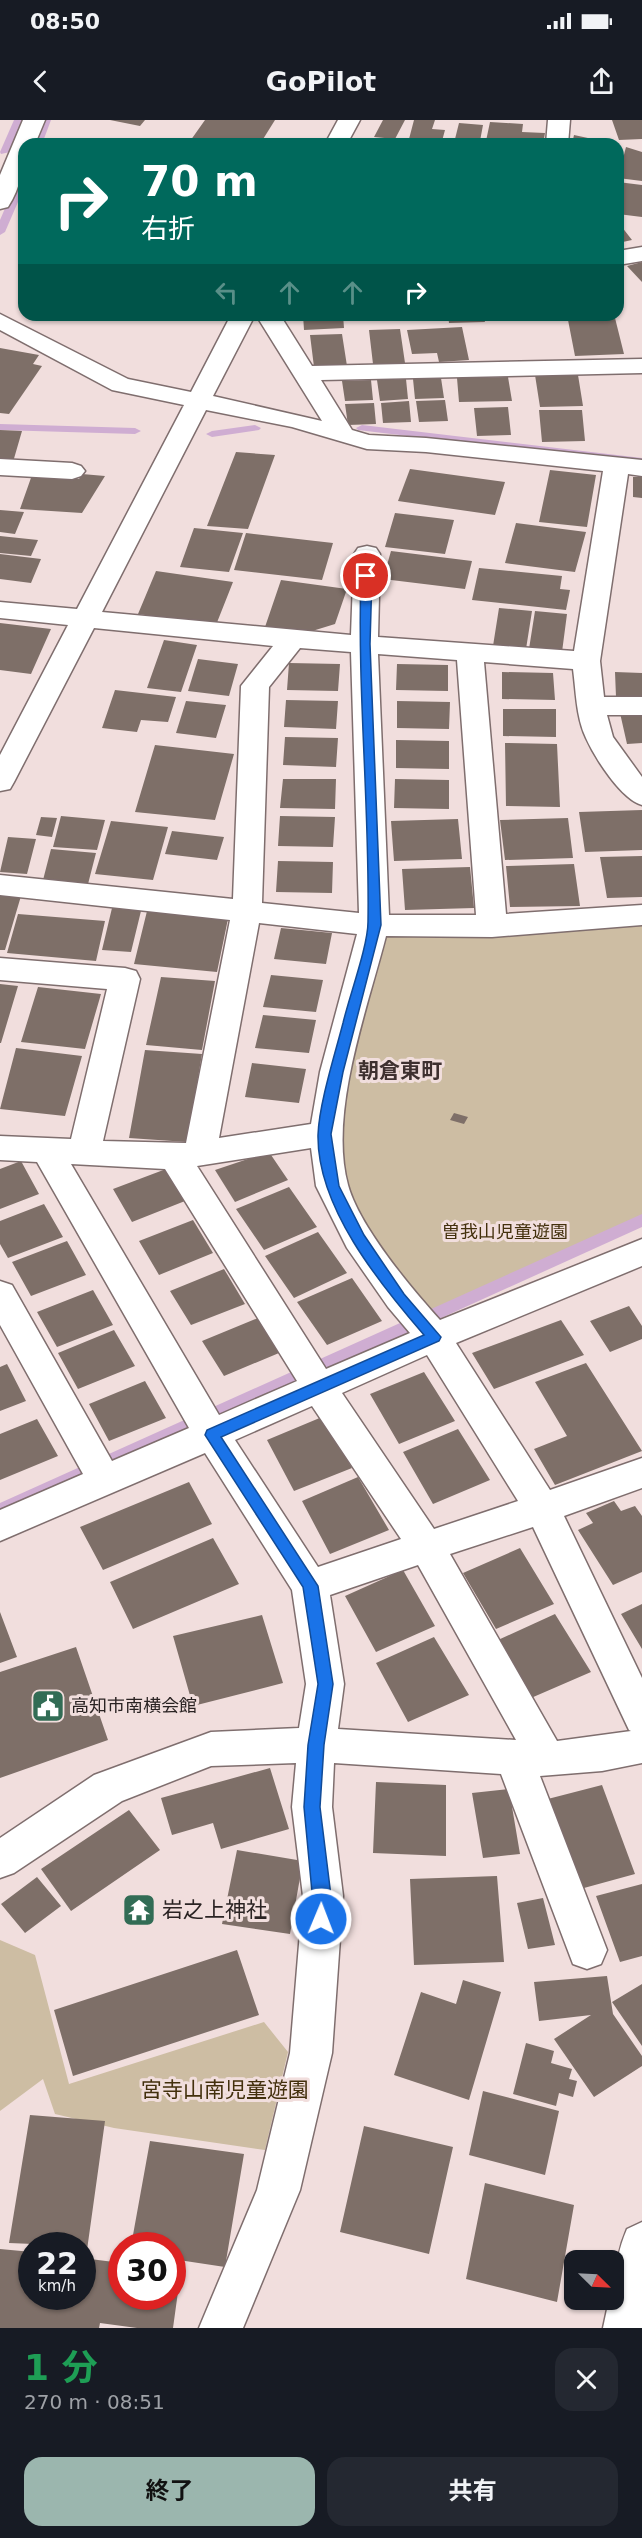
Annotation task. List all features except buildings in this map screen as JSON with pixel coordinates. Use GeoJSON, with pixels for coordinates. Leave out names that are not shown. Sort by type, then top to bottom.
{"type":"FeatureCollection","features":[{"type":"Feature","properties":{"kind":"street"},"geometry":{"type":"LineString","coordinates":[[23,138],[34,120]]}},
{"type":"Feature","properties":{"kind":"street"},"geometry":{"type":"LineString","coordinates":[[339,138],[349,120]]}},
{"type":"Feature","properties":{"kind":"street"},"geometry":{"type":"LineString","coordinates":[[558,138],[559,120]]}},
{"type":"Feature","properties":{"kind":"street"},"geometry":{"type":"LineString","coordinates":[[0,202],[8,161],[18,145]]}},
{"type":"Feature","properties":{"kind":"street"},"geometry":{"type":"LineString","coordinates":[[624,257],[642,254]]}},
{"type":"Feature","properties":{"kind":"street"},"geometry":{"type":"LineString","coordinates":[[0,321],[122,385],[297,421],[367,442],[629,466],[586,661],[591,706],[599,737],[623,774],[642,795]]}},
{"type":"Feature","properties":{"kind":"street"},"geometry":{"type":"LineString","coordinates":[[0,783],[240,321]]}},
{"type":"Feature","properties":{"kind":"street"},"geometry":{"type":"LineString","coordinates":[[272,321],[343,435]]}},
{"type":"Feature","properties":{"kind":"street"},"geometry":{"type":"LineString","coordinates":[[304,373],[642,366]]}},
{"type":"Feature","properties":{"kind":"street"},"geometry":{"type":"LineString","coordinates":[[0,467],[72,471]]}},
{"type":"Feature","properties":{"kind":"street"},"geometry":{"type":"LineString","coordinates":[[367,554],[364,644],[374,925],[336,1072],[325,1134],[332,1186],[359,1239],[399,1298],[424,1325],[543,1510],[642,1718]]}},
{"type":"Feature","properties":{"kind":"street"},"geometry":{"type":"LineString","coordinates":[[0,610],[293,639],[586,661]]}},
{"type":"Feature","properties":{"kind":"street"},"geometry":{"type":"LineString","coordinates":[[293,639],[255,686],[247,910],[187,1154],[312,1376],[426,1546],[530,1759],[587,1950]]}},
{"type":"Feature","properties":{"kind":"street"},"geometry":{"type":"LineString","coordinates":[[470,652],[492,926]]}},
{"type":"Feature","properties":{"kind":"street"},"geometry":{"type":"LineString","coordinates":[[591,706],[642,706]]}},
{"type":"Feature","properties":{"kind":"street"},"geometry":{"type":"LineString","coordinates":[[0,885],[374,925],[492,926],[642,915]]}},
{"type":"Feature","properties":{"kind":"street"},"geometry":{"type":"LineString","coordinates":[[0,969],[125,979],[84,1152]]}},
{"type":"Feature","properties":{"kind":"street"},"geometry":{"type":"LineString","coordinates":[[0,1148],[187,1154],[325,1134]]}},
{"type":"Feature","properties":{"kind":"street"},"geometry":{"type":"LineString","coordinates":[[46,1150],[205,1422],[310,1586],[325,1684],[316,1745],[312,1807],[323,1896],[311,2053],[278,2190],[221,2328]]}},
{"type":"Feature","properties":{"kind":"street"},"geometry":{"type":"LineString","coordinates":[[0,1526],[100,1471],[424,1325],[642,1252]]}},
{"type":"Feature","properties":{"kind":"street"},"geometry":{"type":"LineString","coordinates":[[0,1294],[100,1471]]}},
{"type":"Feature","properties":{"kind":"street"},"geometry":{"type":"LineString","coordinates":[[310,1586],[426,1546],[543,1510],[642,1473]]}},
{"type":"Feature","properties":{"kind":"street"},"geometry":{"type":"LineString","coordinates":[[0,1860],[108,1788],[211,1749],[316,1745],[530,1759],[602,1755],[632,1749],[642,1744]]}},
{"type":"Feature","properties":{"kind":"street"},"geometry":{"type":"LineString","coordinates":[[625,2328],[642,2244]]}},
{"type":"Feature","properties":{"kind":"green space","name":"曽我山児童遊園"},"geometry":{"type":"Polygon","coordinates":[[[642,915],[642,1223],[428,1314],[359,1239],[325,1134],[374,925],[642,915]]]}},
{"type":"Feature","properties":{"kind":"green space","name":"宮寺山南児童遊園"},"geometry":{"type":"Polygon","coordinates":[[[0,1940],[35,1955],[69,2084],[264,2022],[288,2052],[265,2150],[114,2128],[55,2114],[43,2079],[0,2111],[0,1940]]]}},
{"type":"Feature","properties":{"kind":"waterway"},"geometry":{"type":"LineString","coordinates":[[5,152],[19,120]]}},
{"type":"Feature","properties":{"kind":"waterway"},"geometry":{"type":"LineString","coordinates":[[39,138],[46,120]]}},
{"type":"Feature","properties":{"kind":"waterway"},"geometry":{"type":"LineString","coordinates":[[0,232],[18,190]]}},
{"type":"Feature","properties":{"kind":"waterway"},"geometry":{"type":"LineString","coordinates":[[0,427],[135,431]]}},
{"type":"Feature","properties":{"kind":"waterway"},"geometry":{"type":"LineString","coordinates":[[212,434],[255,428]]}},
{"type":"Feature","properties":{"kind":"waterway"},"geometry":{"type":"LineString","coordinates":[[362,428],[642,461]]}},
{"type":"Feature","properties":{"kind":"waterway"},"geometry":{"type":"LineString","coordinates":[[0,1511],[642,1220]]}},
{"type":"Feature","properties":{"kind":"place","name":"高知市南横会館"},"geometry":{"type":"Point","coordinates":[48,1706]}},
{"type":"Feature","properties":{"kind":"place","name":"岩之上神社"},"geometry":{"type":"Point","coordinates":[139,1910]}},
{"type":"Feature","properties":{"kind":"district","name":"朝倉東町"},"geometry":{"type":"Point","coordinates":[400,1071]}},
{"type":"Feature","properties":{"kind":"route"},"geometry":{"type":"LineString","coordinates":[[321,1919],[323,1896],[312,1807],[316,1745],[325,1684],[310,1586],[212,1435],[434,1337],[399,1298],[359,1239],[332,1186],[325,1134],[336,1072],[374,925],[364,644],[366,576]]}}]}
